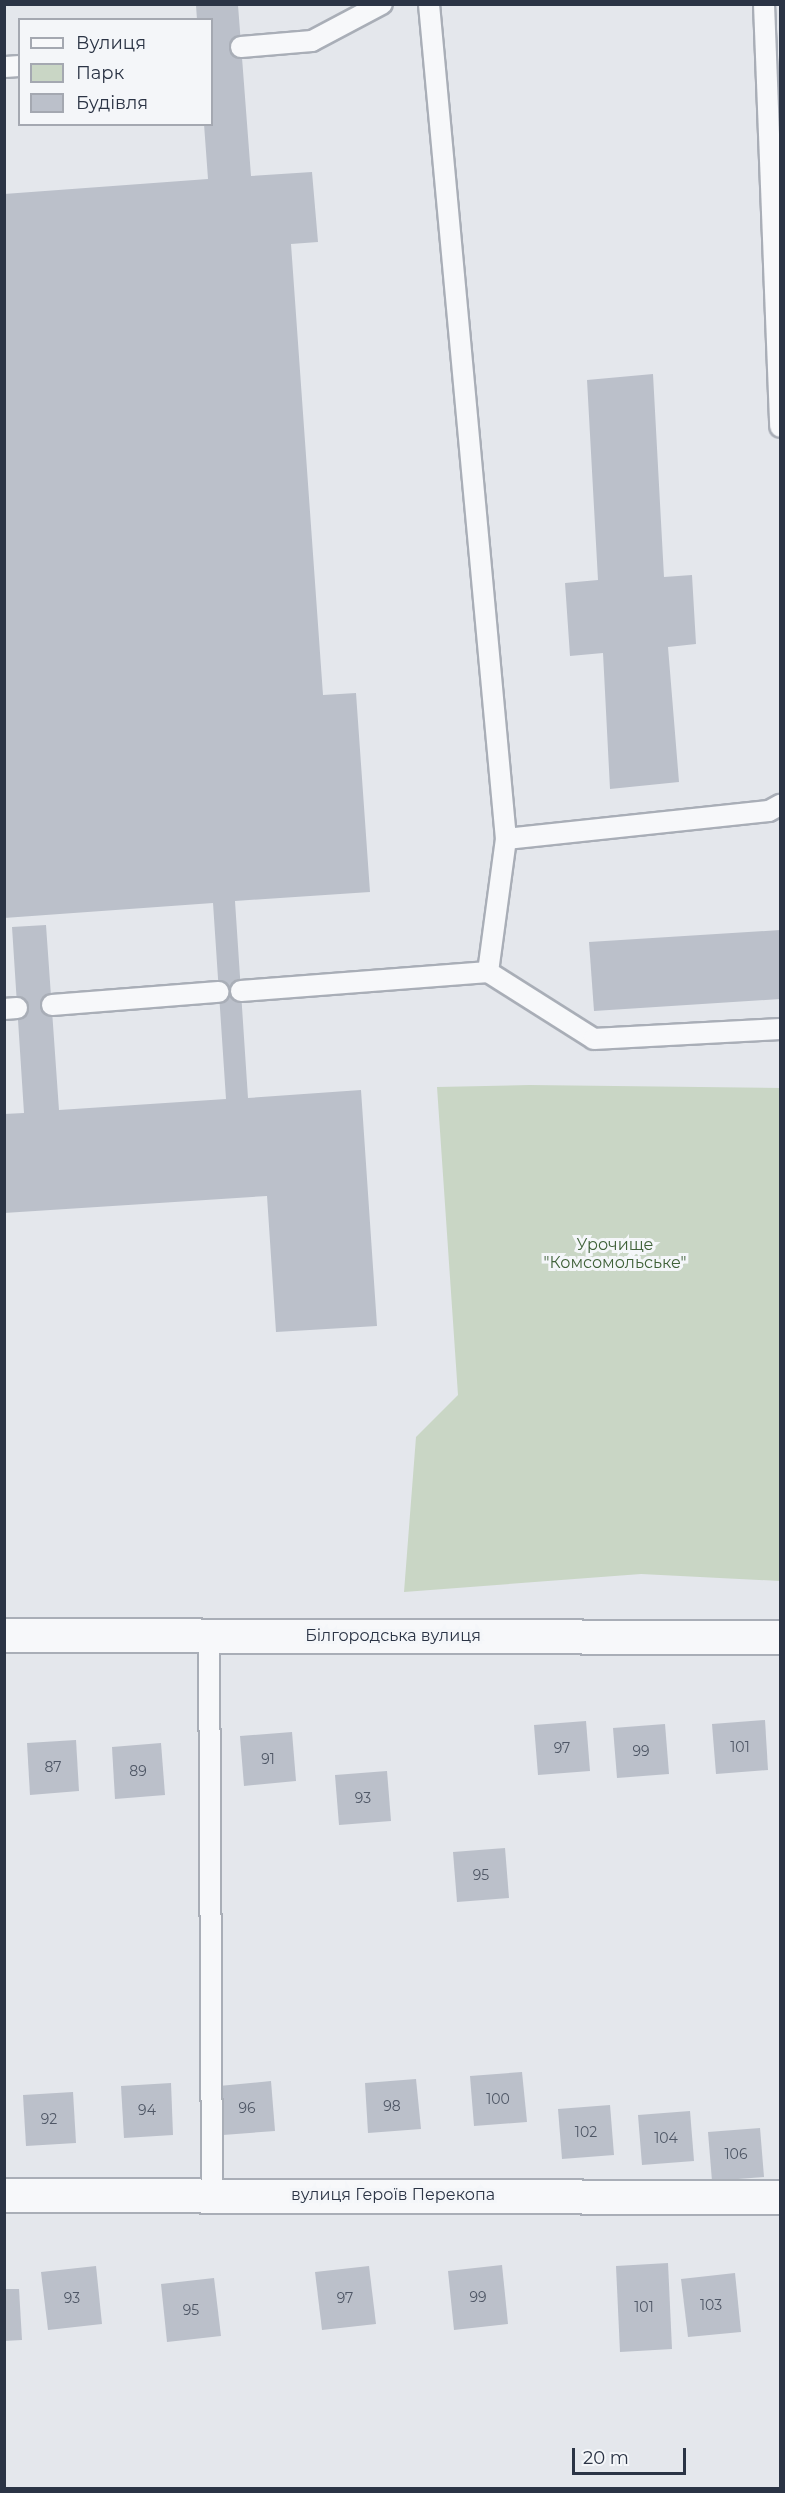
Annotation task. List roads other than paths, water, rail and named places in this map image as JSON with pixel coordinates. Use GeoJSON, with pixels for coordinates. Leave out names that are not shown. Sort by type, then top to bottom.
{"type":"FeatureCollection","features":[{"type":"Feature","properties":{"kind":"street","name":"Білгородська вулиця"},"geometry":{"type":"LineString","coordinates":[[4,1635],[780,1637]]}},
{"type":"Feature","properties":{"kind":"street","name":"вулиця Героїв Перекопа"},"geometry":{"type":"LineString","coordinates":[[4,2195],[780,2197]]}},
{"type":"Feature","properties":{"kind":"lane"},"geometry":{"type":"LineString","coordinates":[[241,47],[312,41],[382,4]]}},
{"type":"Feature","properties":{"kind":"lane"},"geometry":{"type":"LineString","coordinates":[[429,4],[506,839],[488,972]]}},
{"type":"Feature","properties":{"kind":"lane"},"geometry":{"type":"LineString","coordinates":[[764,4],[780,427]]}},
{"type":"Feature","properties":{"kind":"lane"},"geometry":{"type":"LineString","coordinates":[[506,839],[769,811],[780,805]]}},
{"type":"Feature","properties":{"kind":"lane"},"geometry":{"type":"LineString","coordinates":[[241,991],[488,972],[594,1039],[780,1029]]}},
{"type":"Feature","properties":{"kind":"lane"},"geometry":{"type":"LineString","coordinates":[[52,1005],[218,992]]}},
{"type":"Feature","properties":{"kind":"lane"},"geometry":{"type":"LineString","coordinates":[[209,1635],[212,2195]]}},
{"type":"Feature","properties":{"kind":"park label","name":"Урочище \"Комсомольське\""},"geometry":{"type":"Point","coordinates":[615,1254]}}]}
